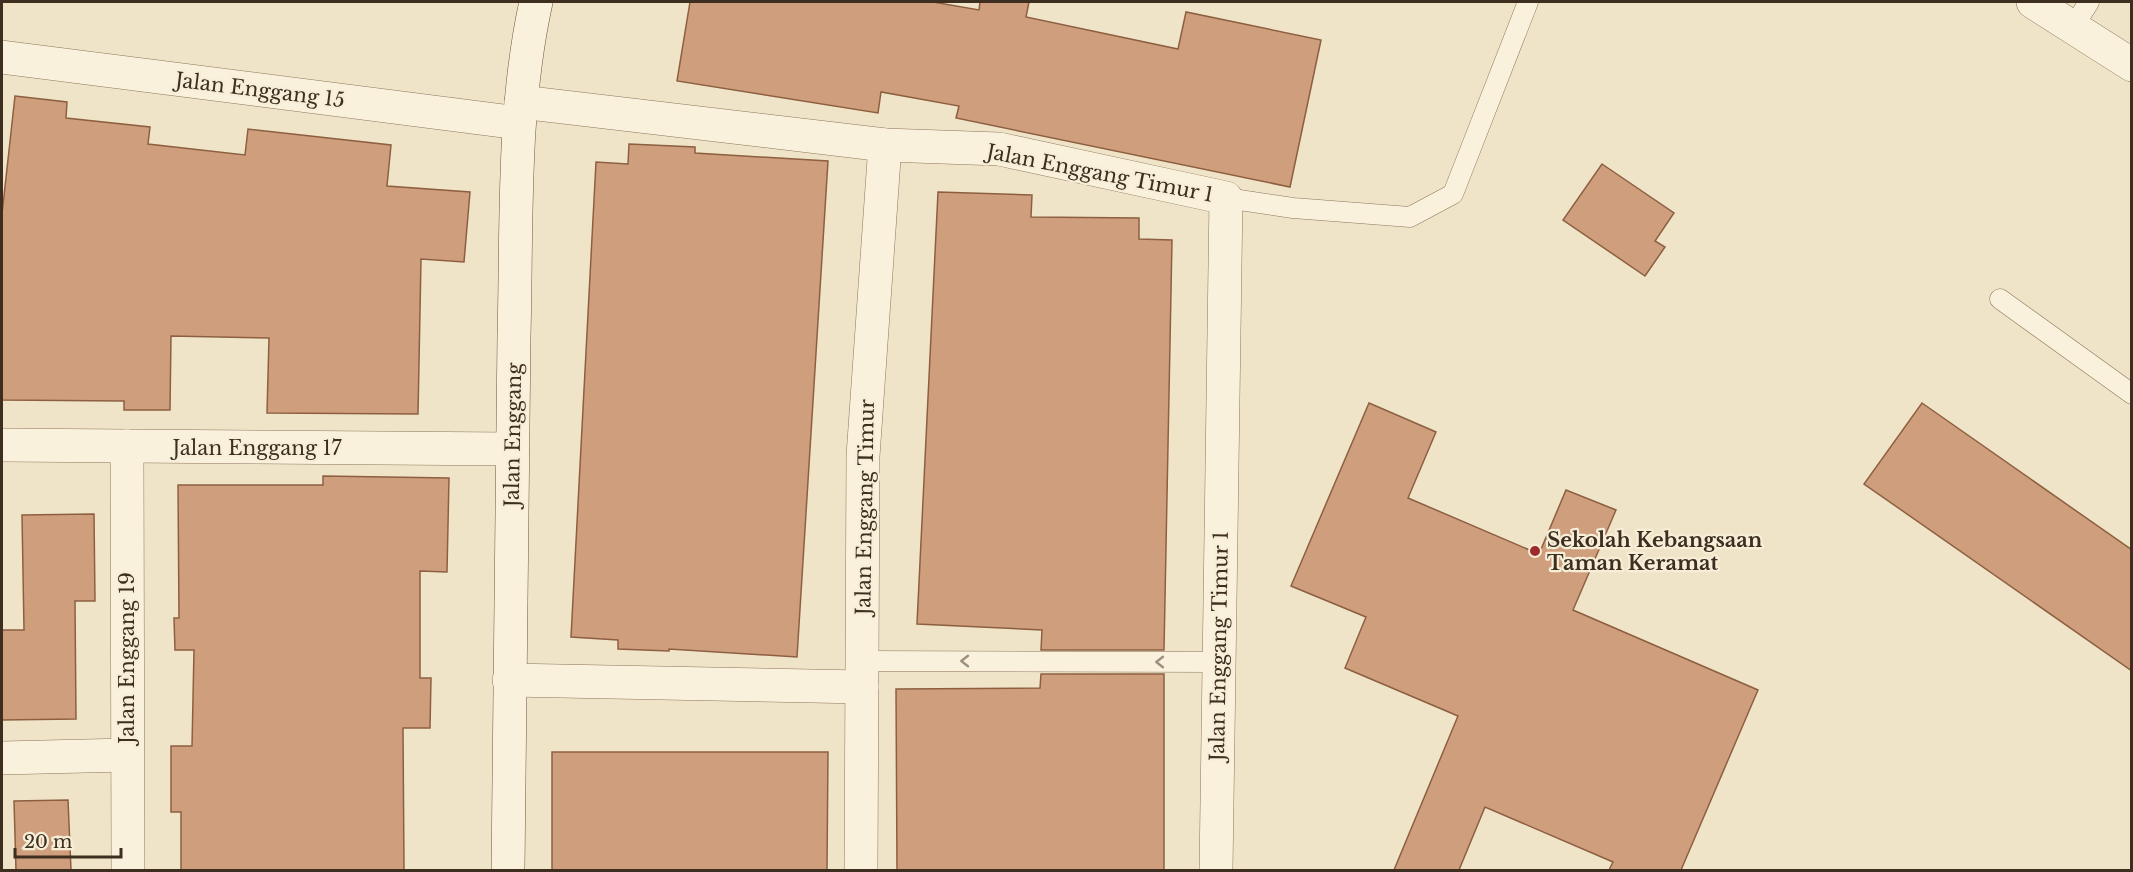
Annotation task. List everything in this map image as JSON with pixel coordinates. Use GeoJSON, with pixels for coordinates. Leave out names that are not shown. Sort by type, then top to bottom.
{"type":"FeatureCollection","features":[{"type":"Feature","properties":{"kind":"street","name":"Jalan Enggang"},"geometry":{"type":"LineString","coordinates":[[508,870],[512,449],[520,112],[536,2]]}},
{"type":"Feature","properties":{"kind":"street"},"geometry":{"type":"LineString","coordinates":[[2033,2],[2081,14],[2132,65]]}},
{"type":"Feature","properties":{"kind":"street","name":"Jalan Enggang 15"},"geometry":{"type":"LineString","coordinates":[[2,57],[520,112]]}},
{"type":"Feature","properties":{"kind":"street","name":"Jalan Enggang Timur 1"},"geometry":{"type":"LineString","coordinates":[[520,112],[885,145],[999,149],[1226,198],[1215,870]]}},
{"type":"Feature","properties":{"kind":"street","name":"Jalan Enggang Timur"},"geometry":{"type":"LineString","coordinates":[[861,870],[863,456],[885,145]]}},
{"type":"Feature","properties":{"kind":"street","name":"Jalan Enggang 17"},"geometry":{"type":"LineString","coordinates":[[2,445],[512,449]]}},
{"type":"Feature","properties":{"kind":"street","name":"Jalan Enggang 19"},"geometry":{"type":"LineString","coordinates":[[127,446],[129,870]]}},
{"type":"Feature","properties":{"kind":"street"},"geometry":{"type":"LineString","coordinates":[[509,680],[862,674]]}},
{"type":"Feature","properties":{"kind":"street"},"geometry":{"type":"LineString","coordinates":[[2,758],[127,755]]}},
{"type":"Feature","properties":{"kind":"lane"},"geometry":{"type":"LineString","coordinates":[[1226,198],[1293,208],[1410,217],[1453,194],[1528,2]]}},
{"type":"Feature","properties":{"kind":"lane"},"geometry":{"type":"LineString","coordinates":[[2000,299],[2132,394]]}},
{"type":"Feature","properties":{"kind":"lane"},"geometry":{"type":"LineString","coordinates":[[862,674],[1219,662]]}},
{"type":"Feature","properties":{"kind":"building"},"geometry":{"type":"Polygon","coordinates":[[[690,2],[933,2],[979,10],[980,2],[1029,2],[1026,17],[1178,49],[1186,12],[1321,40],[1290,187],[956,118],[959,106],[881,92],[878,113],[677,81],[690,2]]]}},
{"type":"Feature","properties":{"kind":"building"},"geometry":{"type":"Polygon","coordinates":[[[15,96],[67,102],[66,118],[150,127],[148,144],[245,155],[248,129],[391,145],[387,186],[470,192],[464,262],[421,259],[418,414],[267,413],[269,338],[171,336],[170,410],[124,410],[124,401],[2,400],[2,214],[15,96]]]}},
{"type":"Feature","properties":{"kind":"building"},"geometry":{"type":"Polygon","coordinates":[[[629,144],[695,147],[695,153],[828,161],[797,657],[669,649],[669,651],[618,649],[618,640],[571,637],[596,162],[628,164],[629,144]]]}},
{"type":"Feature","properties":{"kind":"building"},"geometry":{"type":"Polygon","coordinates":[[[1602,164],[1674,213],[1655,241],[1665,247],[1645,276],[1563,220],[1602,164]]]}},
{"type":"Feature","properties":{"kind":"building"},"geometry":{"type":"Polygon","coordinates":[[[938,192],[1032,195],[1031,217],[1139,218],[1139,239],[1172,240],[1164,650],[1041,650],[1042,630],[917,624],[938,192]]]}},
{"type":"Feature","properties":{"kind":"building"},"geometry":{"type":"Polygon","coordinates":[[[1369,403],[1436,432],[1408,498],[1539,554],[1566,490],[1616,510],[1573,610],[1758,690],[1681,870],[1609,870],[1613,862],[1485,807],[1459,870],[1394,870],[1458,716],[1345,668],[1366,617],[1291,586],[1369,403]]]}},
{"type":"Feature","properties":{"kind":"building"},"geometry":{"type":"Polygon","coordinates":[[[1922,403],[2132,550],[2132,671],[1864,484],[1922,403]]]}},
{"type":"Feature","properties":{"kind":"building"},"geometry":{"type":"Polygon","coordinates":[[[323,476],[449,478],[447,572],[420,571],[420,678],[431,678],[430,728],[403,728],[404,870],[181,870],[181,812],[171,812],[171,746],[192,746],[194,650],[175,650],[174,618],[179,618],[178,485],[323,485],[323,476]]]}},
{"type":"Feature","properties":{"kind":"building"},"geometry":{"type":"Polygon","coordinates":[[[94,514],[95,601],[75,601],[76,719],[2,720],[2,630],[24,630],[22,515],[94,514]]]}},
{"type":"Feature","properties":{"kind":"building"},"geometry":{"type":"Polygon","coordinates":[[[1041,674],[1164,674],[1164,870],[897,870],[896,689],[1040,688],[1041,674]]]}},
{"type":"Feature","properties":{"kind":"building"},"geometry":{"type":"Polygon","coordinates":[[[552,752],[828,752],[827,870],[552,870],[552,752]]]}},
{"type":"Feature","properties":{"kind":"building"},"geometry":{"type":"Polygon","coordinates":[[[68,800],[71,870],[16,870],[14,801],[68,800]]]}},
{"type":"Feature","properties":{"kind":"place","name":"Sekolah Kebangsaan Taman Keramat"},"geometry":{"type":"Point","coordinates":[1535,551]}}]}
